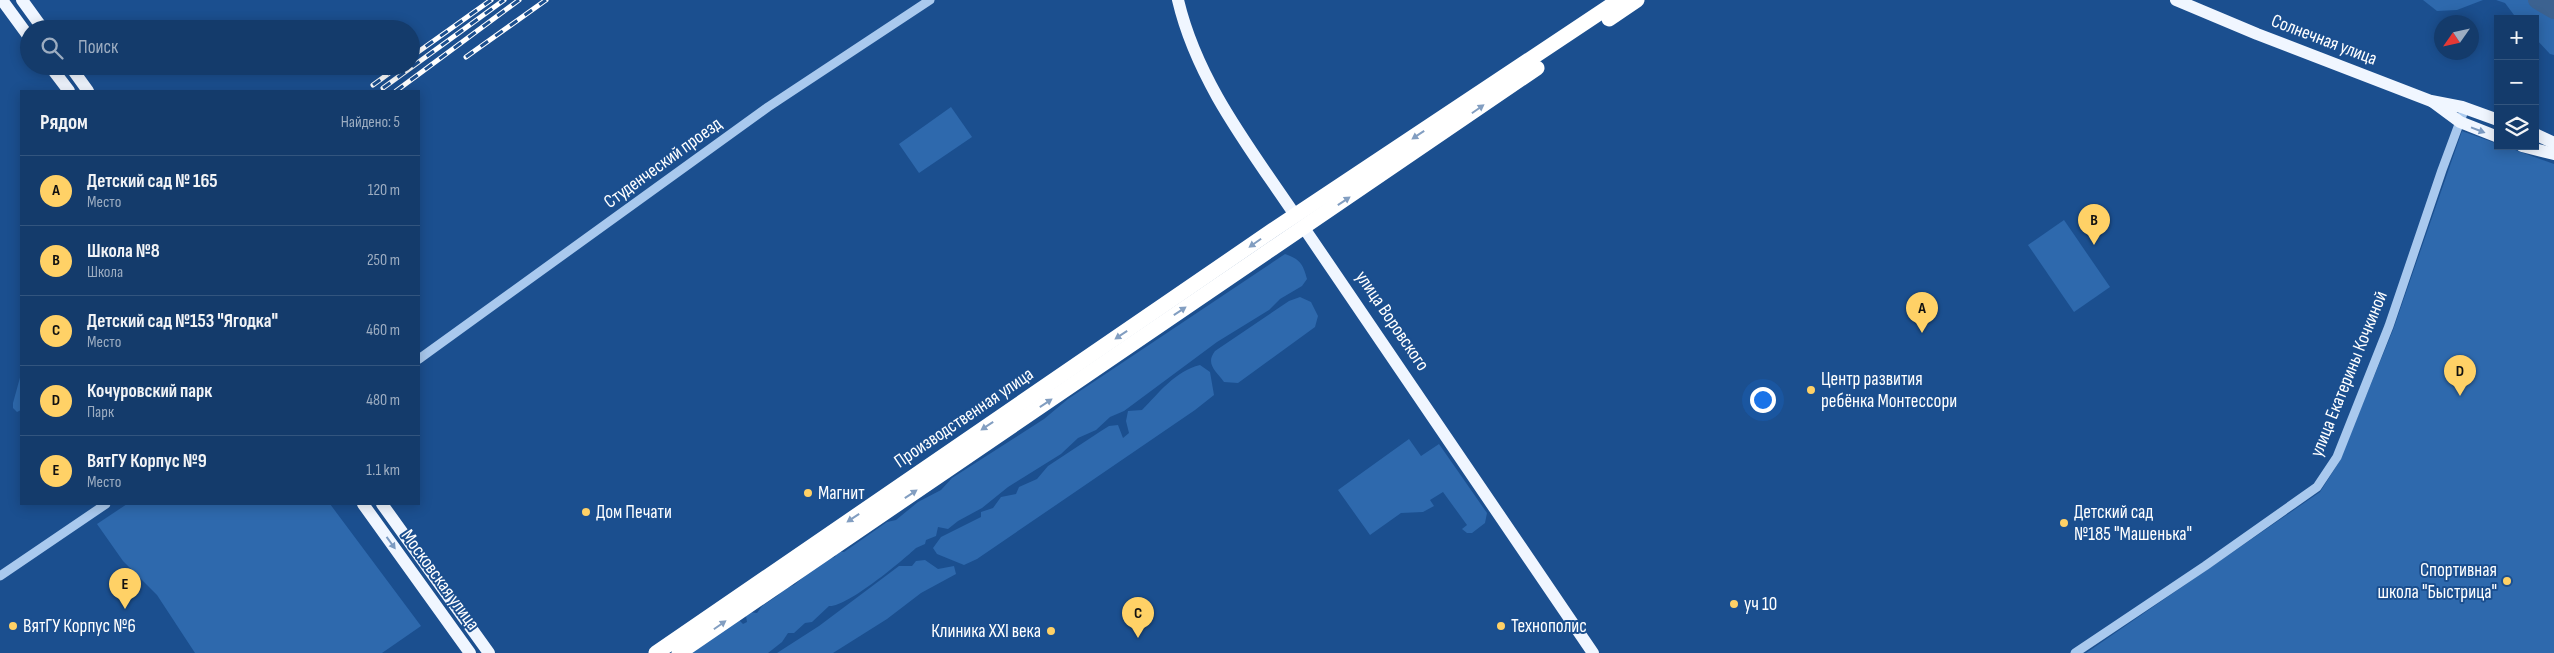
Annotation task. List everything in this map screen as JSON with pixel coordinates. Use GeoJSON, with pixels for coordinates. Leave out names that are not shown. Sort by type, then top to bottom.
{"type":"FeatureCollection","features":[{"type":"Feature","properties":{"kind":"highway"},"geometry":{"type":"LineString","coordinates":[[1300,221],[1619,0]]}},
{"type":"Feature","properties":{"kind":"highway"},"geometry":{"type":"LineString","coordinates":[[1300,221],[1637,0]]}},
{"type":"Feature","properties":{"kind":"highway","name":"Производственная улица"},"geometry":{"type":"LineString","coordinates":[[656,653],[1300,221]]}},
{"type":"Feature","properties":{"kind":"highway","name":"Производственная улица"},"geometry":{"type":"LineString","coordinates":[[680,653],[1300,221]]}},
{"type":"Feature","properties":{"kind":"main road"},"geometry":{"type":"LineString","coordinates":[[2,0],[20,25]]}},
{"type":"Feature","properties":{"kind":"main road"},"geometry":{"type":"LineString","coordinates":[[22,0],[36,20]]}},
{"type":"Feature","properties":{"kind":"main road","name":"улица Воровского"},"geometry":{"type":"LineString","coordinates":[[1178,0],[1196,57],[1210,85],[1593,653]]}},
{"type":"Feature","properties":{"kind":"main road","name":"Солнечная улица"},"geometry":{"type":"LineString","coordinates":[[2176,0],[2257,34],[2431,101],[2465,108],[2494,119]]}},
{"type":"Feature","properties":{"kind":"main road"},"geometry":{"type":"LineString","coordinates":[[56,75],[67,90]]}},
{"type":"Feature","properties":{"kind":"main road"},"geometry":{"type":"LineString","coordinates":[[76,75],[87,90]]}},
{"type":"Feature","properties":{"kind":"main road","name":"Солнечная улица"},"geometry":{"type":"LineString","coordinates":[[2431,101],[2460,122],[2494,135]]}},
{"type":"Feature","properties":{"kind":"main road"},"geometry":{"type":"LineString","coordinates":[[2539,136],[2554,143]]}},
{"type":"Feature","properties":{"kind":"main road"},"geometry":{"type":"LineString","coordinates":[[2538,150],[2554,154]]}},
{"type":"Feature","properties":{"kind":"main road","name":"Московская улица"},"geometry":{"type":"LineString","coordinates":[[364,505],[470,653]]}},
{"type":"Feature","properties":{"kind":"main road","name":"Московская улица"},"geometry":{"type":"LineString","coordinates":[[383,505],[489,653]]}},
{"type":"Feature","properties":{"kind":"street","name":"Студенческий проезд"},"geometry":{"type":"LineString","coordinates":[[420,359],[768,107],[930,0]]}},
{"type":"Feature","properties":{"kind":"street","name":"улица Екатерины Кочкиной"},"geometry":{"type":"LineString","coordinates":[[2075,653],[2205,566],[2317,487],[2337,457],[2389,326],[2465,108]]}},
{"type":"Feature","properties":{"kind":"street"},"geometry":{"type":"LineString","coordinates":[[0,576],[105,505]]}},
{"type":"Feature","properties":{"kind":"shaded area"},"geometry":{"type":"Polygon","coordinates":[[[2423,0],[2483,0],[2457,10],[2437,11],[2423,0]]]}},
{"type":"Feature","properties":{"kind":"shaded area"},"geometry":{"type":"Polygon","coordinates":[[[2496,0],[2554,0],[2554,55],[2550,54],[2539,42],[2539,15],[2514,15],[2505,3],[2496,0]]]}},
{"type":"Feature","properties":{"kind":"shaded area"},"geometry":{"type":"Polygon","coordinates":[[[951,107],[972,137],[919,173],[899,144],[951,107]]]}},
{"type":"Feature","properties":{"kind":"shaded area"},"geometry":{"type":"Polygon","coordinates":[[[2462,131],[2494,143],[2494,150],[2515,150],[2554,164],[2554,653],[2086,653],[2320,492],[2339,462],[2393,330],[2462,131]]]}},
{"type":"Feature","properties":{"kind":"shaded area"},"geometry":{"type":"Polygon","coordinates":[[[2064,220],[2110,287],[2074,312],[2028,245],[2064,220]]]}},
{"type":"Feature","properties":{"kind":"shaded area"},"geometry":{"type":"Polygon","coordinates":[[[1285,254],[1297,260],[1304,269],[1307,279],[1302,286],[1280,299],[1269,310],[1217,342],[1124,411],[1110,417],[1096,430],[1078,438],[1061,454],[1008,487],[982,508],[958,521],[948,529],[938,527],[936,536],[926,540],[925,544],[916,548],[887,573],[860,592],[837,605],[829,606],[812,622],[805,623],[794,633],[788,633],[782,642],[768,653],[689,653],[739,620],[743,624],[747,622],[746,616],[749,612],[757,613],[762,606],[784,589],[794,585],[824,560],[835,557],[837,552],[844,552],[887,522],[896,520],[918,502],[941,490],[952,478],[1044,419],[1068,399],[1285,254]]]}},
{"type":"Feature","properties":{"kind":"shaded area"},"geometry":{"type":"Polygon","coordinates":[[[1300,297],[1311,302],[1318,316],[1315,327],[1238,383],[1224,382],[1211,364],[1215,351],[1289,301],[1300,297]]]}},
{"type":"Feature","properties":{"kind":"shaded area"},"geometry":{"type":"Polygon","coordinates":[[[1200,365],[1210,372],[1214,395],[1195,410],[977,559],[964,565],[937,554],[933,548],[941,537],[981,517],[981,512],[993,508],[1001,497],[1016,494],[1019,487],[1037,479],[1048,466],[1109,426],[1118,425],[1123,438],[1129,433],[1126,421],[1128,411],[1142,410],[1175,377],[1200,365]]]}},
{"type":"Feature","properties":{"kind":"shaded area"},"geometry":{"type":"Polygon","coordinates":[[[20,378],[20,410],[17,412],[13,408],[20,378]]]}},
{"type":"Feature","properties":{"kind":"shaded area"},"geometry":{"type":"Polygon","coordinates":[[[1409,439],[1421,456],[1439,444],[1487,513],[1485,523],[1472,533],[1467,533],[1462,529],[1467,525],[1443,492],[1430,500],[1434,506],[1423,512],[1401,513],[1370,535],[1338,490],[1409,439]]]}},
{"type":"Feature","properties":{"kind":"shaded area"},"geometry":{"type":"Polygon","coordinates":[[[126,505],[331,505],[421,626],[382,653],[195,653],[157,595],[123,561],[97,524],[126,505]]]}},
{"type":"Feature","properties":{"kind":"shaded area"},"geometry":{"type":"Polygon","coordinates":[[[925,560],[938,569],[954,566],[956,574],[921,593],[887,619],[833,653],[777,653],[819,626],[899,566],[912,566],[916,561],[925,560]]]}},
{"type":"Feature","properties":{"kind":"waterway"},"geometry":{"type":"LineString","coordinates":[[2537,0],[2554,10]]}},
{"type":"Feature","properties":{"kind":"railway"},"geometry":{"type":"LineString","coordinates":[[420,51],[491,0]]}},
{"type":"Feature","properties":{"kind":"railway"},"geometry":{"type":"LineString","coordinates":[[420,61],[504,0]]}},
{"type":"Feature","properties":{"kind":"railway"},"geometry":{"type":"LineString","coordinates":[[420,73],[519,0]]}},
{"type":"Feature","properties":{"kind":"railway"},"geometry":{"type":"LineString","coordinates":[[466,57],[546,0]]}},
{"type":"Feature","properties":{"kind":"railway"},"geometry":{"type":"LineString","coordinates":[[373,85],[387,75]]}},
{"type":"Feature","properties":{"kind":"railway"},"geometry":{"type":"LineString","coordinates":[[383,88],[401,75]]}},
{"type":"Feature","properties":{"kind":"railway"},"geometry":{"type":"LineString","coordinates":[[397,90],[418,75]]}},
{"type":"Feature","properties":{"kind":"place","name":"Школа №8"},"geometry":{"type":"Point","coordinates":[2094,245]}},
{"type":"Feature","properties":{"kind":"place","name":"Детский сад № 165"},"geometry":{"type":"Point","coordinates":[1922,333]}},
{"type":"Feature","properties":{"kind":"place","name":"Центр развития ребёнка Монтессори"},"geometry":{"type":"Point","coordinates":[1811,390]}},
{"type":"Feature","properties":{"kind":"place","name":"Кочуровский парк"},"geometry":{"type":"Point","coordinates":[2460,396]}},
{"type":"Feature","properties":{"kind":"place","name":"Магнит"},"geometry":{"type":"Point","coordinates":[808,493]}},
{"type":"Feature","properties":{"kind":"place","name":"Дом Печати"},"geometry":{"type":"Point","coordinates":[586,512]}},
{"type":"Feature","properties":{"kind":"place","name":"Детский сад №185 \"Машенька\""},"geometry":{"type":"Point","coordinates":[2064,523]}},
{"type":"Feature","properties":{"kind":"place","name":"Спортивная школа \"Быстрица\""},"geometry":{"type":"Point","coordinates":[2507,581]}},
{"type":"Feature","properties":{"kind":"place","name":"уч 10"},"geometry":{"type":"Point","coordinates":[1734,604]}},
{"type":"Feature","properties":{"kind":"place","name":"ВятГУ Корпус №9"},"geometry":{"type":"Point","coordinates":[125,609]}},
{"type":"Feature","properties":{"kind":"place","name":"ВятГУ Корпус №6"},"geometry":{"type":"Point","coordinates":[13,626]}},
{"type":"Feature","properties":{"kind":"place","name":"Технополис"},"geometry":{"type":"Point","coordinates":[1501,626]}},
{"type":"Feature","properties":{"kind":"place","name":"Клиника XXI века"},"geometry":{"type":"Point","coordinates":[1051,631]}},
{"type":"Feature","properties":{"kind":"place","name":"Детский сад №153 \"Ягодка\""},"geometry":{"type":"Point","coordinates":[1138,638]}}]}
